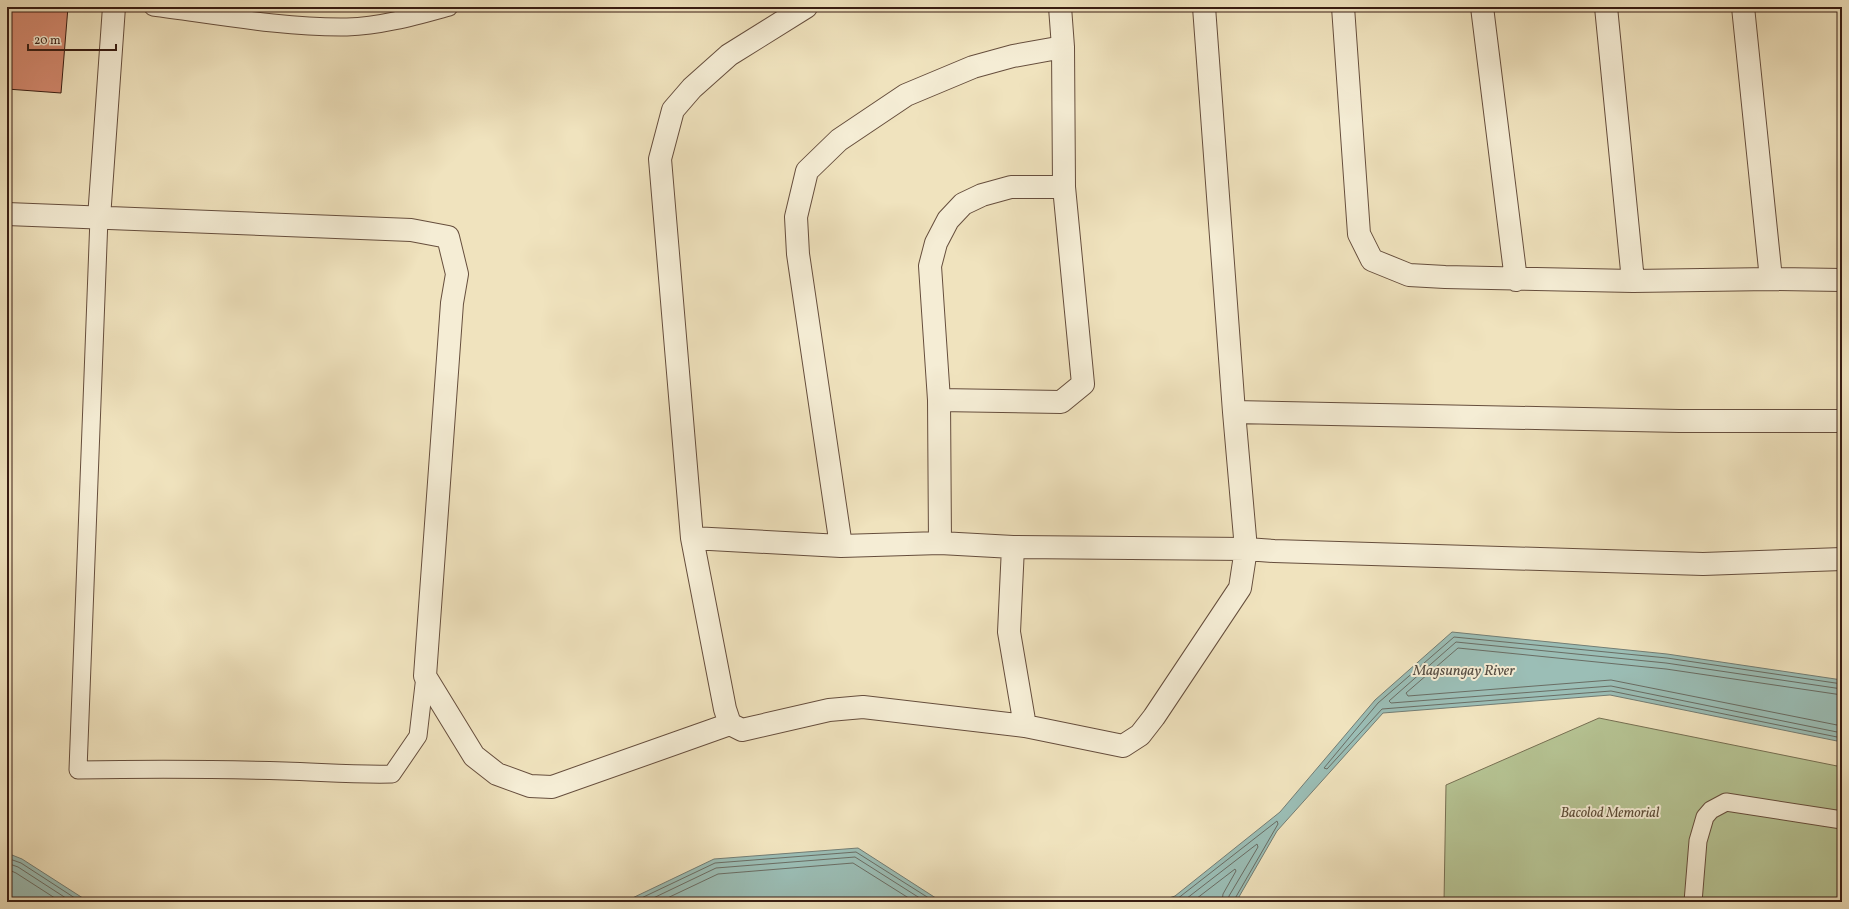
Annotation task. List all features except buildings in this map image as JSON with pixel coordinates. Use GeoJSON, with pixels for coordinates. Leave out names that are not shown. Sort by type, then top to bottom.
{"type":"FeatureCollection","features":[{"type":"Feature","properties":{"kind":"street"},"geometry":{"type":"LineString","coordinates":[[100,218],[114,7]]}},
{"type":"Feature","properties":{"kind":"street"},"geometry":{"type":"LineString","coordinates":[[806,7],[729,55],[692,88],[673,110],[660,159],[692,538],[725,709],[730,724],[742,730],[828,710],[863,707],[1025,726],[1123,746],[1140,735],[1240,588],[1246,549],[1234,412],[1204,7]]}},
{"type":"Feature","properties":{"kind":"street"},"geometry":{"type":"LineString","coordinates":[[939,400],[1061,402],[1084,384],[1064,187],[1063,46],[1060,7]]}},
{"type":"Feature","properties":{"kind":"street"},"geometry":{"type":"LineString","coordinates":[[1343,7],[1360,234],[1372,260],[1409,275],[1516,280],[1842,280]]}},
{"type":"Feature","properties":{"kind":"street"},"geometry":{"type":"LineString","coordinates":[[1482,7],[1516,280]]}},
{"type":"Feature","properties":{"kind":"street"},"geometry":{"type":"LineString","coordinates":[[1606,7],[1633,281]]}},
{"type":"Feature","properties":{"kind":"street"},"geometry":{"type":"LineString","coordinates":[[1743,7],[1770,279]]}},
{"type":"Feature","properties":{"kind":"street"},"geometry":{"type":"LineString","coordinates":[[841,546],[798,254],[796,217],[807,171],[839,140],[906,95],[973,67],[1013,56],[1063,46]]}},
{"type":"Feature","properties":{"kind":"street"},"geometry":{"type":"LineString","coordinates":[[940,543],[939,400],[930,266],[936,243],[948,220],[963,204],[982,195],[1011,187],[1064,187]]}},
{"type":"Feature","properties":{"kind":"street"},"geometry":{"type":"LineString","coordinates":[[7,214],[412,230],[448,237],[456,274],[452,303],[425,676],[474,756],[497,774],[530,786],[552,787],[730,724]]}},
{"type":"Feature","properties":{"kind":"street"},"geometry":{"type":"LineString","coordinates":[[1234,412],[1671,421],[1842,421]]}},
{"type":"Feature","properties":{"kind":"street"},"geometry":{"type":"LineString","coordinates":[[692,538],[841,546],[940,543],[1013,547],[1246,549],[1703,564],[1842,559]]}},
{"type":"Feature","properties":{"kind":"street"},"geometry":{"type":"LineString","coordinates":[[1013,547],[1009,632],[1025,726]]}},
{"type":"Feature","properties":{"kind":"lane"},"geometry":{"type":"LineString","coordinates":[[153,7],[310,26],[341,27],[398,21],[449,7]]}},
{"type":"Feature","properties":{"kind":"lane"},"geometry":{"type":"LineString","coordinates":[[100,218],[78,770],[163,768],[315,772],[363,775],[392,774],[418,736],[425,676]]}},
{"type":"Feature","properties":{"kind":"lane"},"geometry":{"type":"LineString","coordinates":[[1693,902],[1698,841],[1705,817],[1711,810],[1726,802],[1841,820]]}},
{"type":"Feature","properties":{"kind":"green space","name":"Bacolod Memorial"},"geometry":{"type":"Polygon","coordinates":[[[1599,718],[1842,767],[1842,902],[1444,902],[1446,785],[1599,718]]]}},
{"type":"Feature","properties":{"kind":"water","name":"Magsungay River"},"geometry":{"type":"Polygon","coordinates":[[[1452,632],[1667,654],[1842,680],[1842,742],[1610,695],[1383,713],[1277,831],[1236,902],[1157,902],[1175,896],[1280,812],[1375,700],[1452,632]]]}},
{"type":"Feature","properties":{"kind":"water"},"geometry":{"type":"Polygon","coordinates":[[[858,848],[942,902],[624,902],[714,859],[858,848]]]}},
{"type":"Feature","properties":{"kind":"water"},"geometry":{"type":"Polygon","coordinates":[[[7,853],[22,859],[89,902],[7,902],[7,853]]]}}]}
